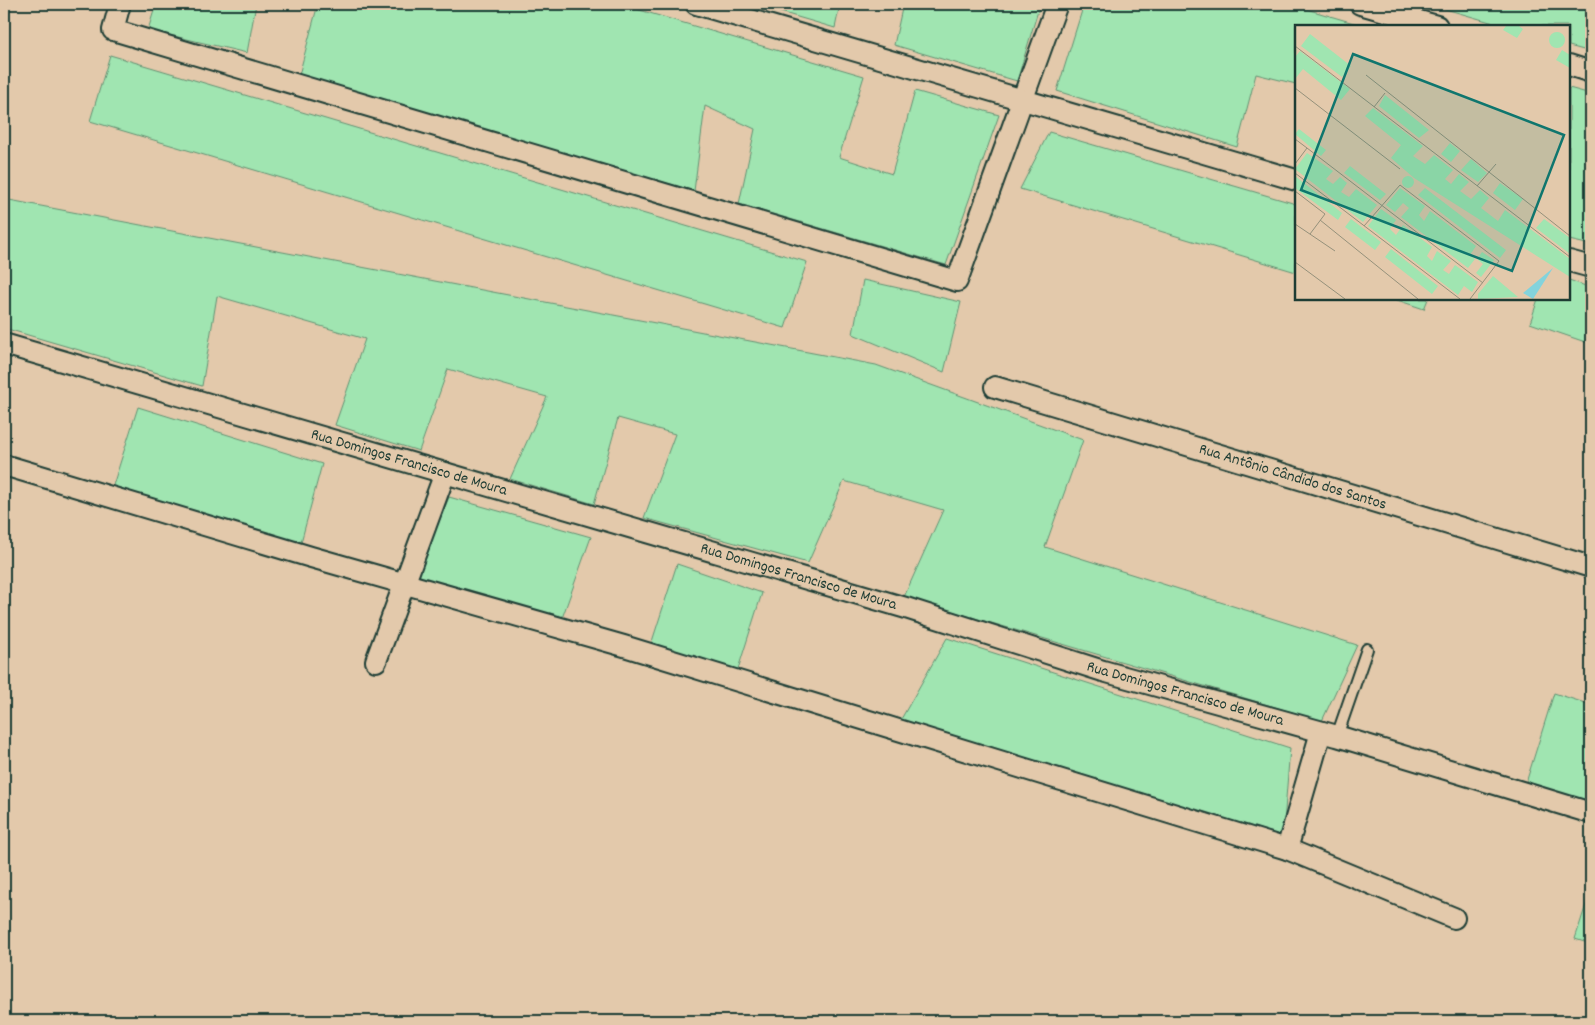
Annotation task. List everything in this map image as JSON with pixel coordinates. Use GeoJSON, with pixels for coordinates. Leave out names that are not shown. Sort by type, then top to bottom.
{"type":"FeatureCollection","features":[{"type":"Feature","properties":{"kind":"street"},"geometry":{"type":"LineString","coordinates":[[120,4],[113,30],[957,281],[1057,4]]}},
{"type":"Feature","properties":{"kind":"street"},"geometry":{"type":"LineString","coordinates":[[696,4],[1295,180]]}},
{"type":"Feature","properties":{"kind":"street"},"geometry":{"type":"LineString","coordinates":[[1360,4],[1433,25]]}},
{"type":"Feature","properties":{"kind":"street"},"geometry":{"type":"LineString","coordinates":[[1570,65],[1591,72]]}},
{"type":"Feature","properties":{"kind":"street"},"geometry":{"type":"LineString","coordinates":[[1570,261],[1591,267]]}},
{"type":"Feature","properties":{"kind":"street","name":"Rua Domingos Francisco de Moura"},"geometry":{"type":"LineString","coordinates":[[4,344],[897,605],[1103,671],[1329,734],[1591,813]]}},
{"type":"Feature","properties":{"kind":"street","name":"Rua Antônio Cândido dos Santos"},"geometry":{"type":"LineString","coordinates":[[996,387],[1591,567]]}},
{"type":"Feature","properties":{"kind":"street"},"geometry":{"type":"LineString","coordinates":[[4,465],[404,584],[624,646],[1287,849],[1454,918]]}},
{"type":"Feature","properties":{"kind":"street"},"geometry":{"type":"LineString","coordinates":[[376,660],[445,473]]}},
{"type":"Feature","properties":{"kind":"street"},"geometry":{"type":"LineString","coordinates":[[1287,849],[1329,734]]}},
{"type":"Feature","properties":{"kind":"lane"},"geometry":{"type":"LineString","coordinates":[[1329,734],[1367,649]]}},
{"type":"Feature","properties":{"kind":"green space"},"geometry":{"type":"Polygon","coordinates":[[[156,4],[256,4],[247,53],[148,30],[156,4]]]}},
{"type":"Feature","properties":{"kind":"green space"},"geometry":{"type":"Polygon","coordinates":[[[318,4],[619,4],[864,76],[839,157],[892,174],[915,91],[999,115],[946,265],[739,204],[755,129],[705,106],[694,191],[299,75],[318,4]]]}},
{"type":"Feature","properties":{"kind":"green space"},"geometry":{"type":"Polygon","coordinates":[[[753,4],[840,4],[835,28],[753,4]]]}},
{"type":"Feature","properties":{"kind":"green space"},"geometry":{"type":"Polygon","coordinates":[[[903,4],[1040,4],[1017,81],[894,45],[903,4]]]}},
{"type":"Feature","properties":{"kind":"green space"},"geometry":{"type":"Polygon","coordinates":[[[1084,4],[1289,4],[1361,25],[1295,25],[1295,84],[1256,74],[1237,147],[1057,91],[1084,4]]]}},
{"type":"Feature","properties":{"kind":"green space"},"geometry":{"type":"Polygon","coordinates":[[[1428,4],[1591,4],[1591,52],[1570,46],[1570,25],[1501,25],[1428,4]]]}},
{"type":"Feature","properties":{"kind":"green space"},"geometry":{"type":"Polygon","coordinates":[[[110,55],[807,262],[785,328],[90,121],[110,55]]]}},
{"type":"Feature","properties":{"kind":"green space"},"geometry":{"type":"Polygon","coordinates":[[[1570,88],[1591,94],[1591,245],[1570,240],[1570,88]]]}},
{"type":"Feature","properties":{"kind":"green space"},"geometry":{"type":"Polygon","coordinates":[[[1049,132],[1295,204],[1295,272],[1020,189],[1049,132]]]}},
{"type":"Feature","properties":{"kind":"green space"},"geometry":{"type":"Polygon","coordinates":[[[4,199],[876,365],[1083,440],[1045,547],[1357,645],[1322,721],[904,597],[943,510],[844,481],[808,563],[644,518],[675,434],[618,418],[594,504],[510,479],[547,397],[448,369],[419,451],[335,425],[365,339],[217,296],[202,386],[4,328],[4,199]]]}},
{"type":"Feature","properties":{"kind":"green space"},"geometry":{"type":"Polygon","coordinates":[[[863,280],[961,302],[944,372],[853,334],[863,280]]]}},
{"type":"Feature","properties":{"kind":"green space"},"geometry":{"type":"Polygon","coordinates":[[[1570,280],[1591,288],[1591,344],[1530,323],[1538,300],[1570,300],[1570,280]]]}},
{"type":"Feature","properties":{"kind":"green space"},"geometry":{"type":"Polygon","coordinates":[[[1397,300],[1428,300],[1424,309],[1397,300]]]}},
{"type":"Feature","properties":{"kind":"green space"},"geometry":{"type":"Polygon","coordinates":[[[138,407],[322,464],[300,546],[108,501],[138,407]]]}},
{"type":"Feature","properties":{"kind":"green space"},"geometry":{"type":"Polygon","coordinates":[[[449,497],[591,537],[556,635],[415,580],[449,497]]]}},
{"type":"Feature","properties":{"kind":"green space"},"geometry":{"type":"Polygon","coordinates":[[[677,564],[762,593],[733,685],[647,657],[677,564]]]}},
{"type":"Feature","properties":{"kind":"green space"},"geometry":{"type":"Polygon","coordinates":[[[947,638],[1290,748],[1283,836],[900,721],[947,638]]]}},
{"type":"Feature","properties":{"kind":"green space"},"geometry":{"type":"Polygon","coordinates":[[[1554,693],[1591,705],[1591,805],[1525,786],[1554,693]]]}},
{"type":"Feature","properties":{"kind":"green space"},"geometry":{"type":"Polygon","coordinates":[[[1591,889],[1591,944],[1575,939],[1591,889]]]}}]}
